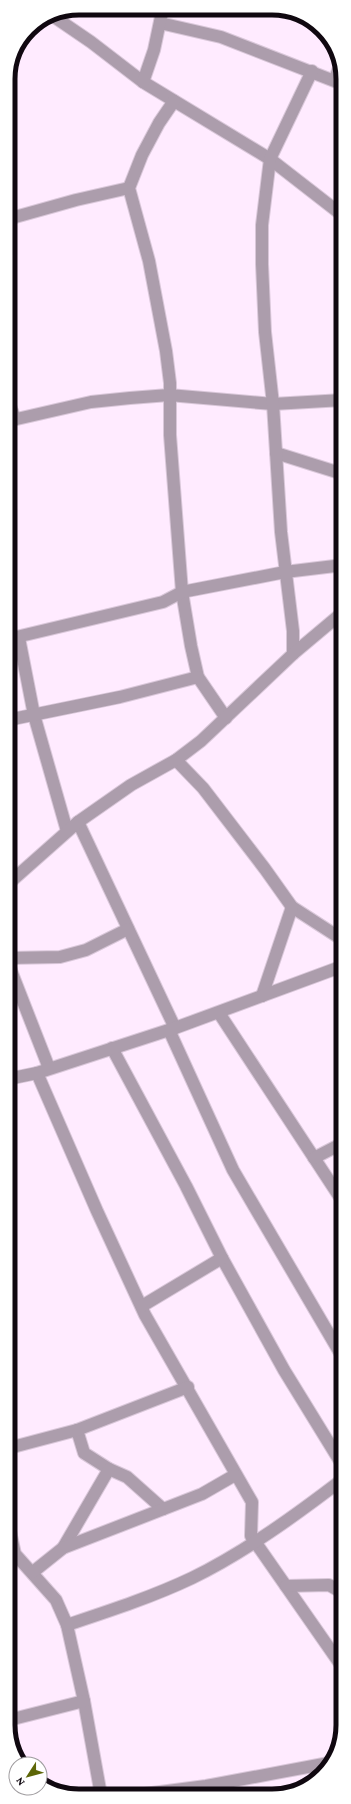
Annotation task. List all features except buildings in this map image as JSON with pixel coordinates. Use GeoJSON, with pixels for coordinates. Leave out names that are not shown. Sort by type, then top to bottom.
{"type":"FeatureCollection","features":[{"type":"Feature","properties":{"kind":"street"},"geometry":{"type":"LineString","coordinates":[[143,82],[161,18],[221,37],[336,81]]}},
{"type":"Feature","properties":{"kind":"street"},"geometry":{"type":"LineString","coordinates":[[57,19],[91,42],[143,82],[270,159],[336,210]]}},
{"type":"Feature","properties":{"kind":"street"},"geometry":{"type":"LineString","coordinates":[[293,654],[293,631],[286,572],[273,404],[265,332],[262,225],[270,159],[312,71]]}},
{"type":"Feature","properties":{"kind":"street"},"geometry":{"type":"LineString","coordinates":[[174,101],[159,123],[142,155],[129,188],[149,261],[166,351],[170,383],[170,434],[182,592],[198,677],[226,718]]}},
{"type":"Feature","properties":{"kind":"street"},"geometry":{"type":"LineString","coordinates":[[15,216],[129,188]]}},
{"type":"Feature","properties":{"kind":"street"},"geometry":{"type":"LineString","coordinates":[[15,419],[91,402],[169,395],[273,404],[336,400]]}},
{"type":"Feature","properties":{"kind":"street"},"geometry":{"type":"LineString","coordinates":[[276,453],[336,472]]}},
{"type":"Feature","properties":{"kind":"street"},"geometry":{"type":"LineString","coordinates":[[15,639],[163,602],[182,592],[286,572],[336,566]]}},
{"type":"Feature","properties":{"kind":"street"},"geometry":{"type":"LineString","coordinates":[[15,878],[78,822],[131,785],[176,760],[201,741],[293,654],[336,618]]}},
{"type":"Feature","properties":{"kind":"street"},"geometry":{"type":"LineString","coordinates":[[15,646],[67,831]]}},
{"type":"Feature","properties":{"kind":"street"},"geometry":{"type":"LineString","coordinates":[[15,718],[120,698],[198,677]]}},
{"type":"Feature","properties":{"kind":"street"},"geometry":{"type":"LineString","coordinates":[[176,760],[203,788],[292,907],[336,935]]}},
{"type":"Feature","properties":{"kind":"street"},"geometry":{"type":"LineString","coordinates":[[78,822],[128,929],[233,1170],[336,1346]]}},
{"type":"Feature","properties":{"kind":"street"},"geometry":{"type":"LineString","coordinates":[[262,996],[292,907]]}},
{"type":"Feature","properties":{"kind":"street"},"geometry":{"type":"LineString","coordinates":[[15,958],[60,957],[86,950],[128,929]]}},
{"type":"Feature","properties":{"kind":"street"},"geometry":{"type":"LineString","coordinates":[[15,1078],[37,1073],[172,1029],[219,1013],[336,969]]}},
{"type":"Feature","properties":{"kind":"street"},"geometry":{"type":"LineString","coordinates":[[15,981],[49,1068]]}},
{"type":"Feature","properties":{"kind":"street"},"geometry":{"type":"LineString","coordinates":[[219,1013],[336,1191]]}},
{"type":"Feature","properties":{"kind":"street"},"geometry":{"type":"LineString","coordinates":[[112,1048],[186,1186],[222,1258],[284,1370],[336,1455]]}},
{"type":"Feature","properties":{"kind":"street"},"geometry":{"type":"LineString","coordinates":[[37,1073],[97,1211],[156,1336],[188,1387],[235,1475],[252,1502],[251,1536],[336,1658]]}},
{"type":"Feature","properties":{"kind":"street"},"geometry":{"type":"LineString","coordinates":[[314,1158],[336,1147]]}},
{"type":"Feature","properties":{"kind":"street"},"geometry":{"type":"LineString","coordinates":[[142,1306],[222,1258]]}},
{"type":"Feature","properties":{"kind":"street"},"geometry":{"type":"LineString","coordinates":[[15,1446],[77,1430],[188,1387]]}},
{"type":"Feature","properties":{"kind":"street"},"geometry":{"type":"LineString","coordinates":[[77,1430],[84,1453],[136,1484],[162,1509]]}},
{"type":"Feature","properties":{"kind":"street"},"geometry":{"type":"LineString","coordinates":[[63,1548],[109,1469]]}},
{"type":"Feature","properties":{"kind":"street"},"geometry":{"type":"LineString","coordinates":[[33,1572],[63,1548],[202,1494],[235,1475]]}},
{"type":"Feature","properties":{"kind":"street"},"geometry":{"type":"LineString","coordinates":[[67,1625],[122,1607],[193,1578],[292,1517],[336,1484]]}},
{"type":"Feature","properties":{"kind":"street"},"geometry":{"type":"LineString","coordinates":[[15,1554],[33,1572],[56,1600],[67,1625],[84,1701],[100,1789]]}},
{"type":"Feature","properties":{"kind":"street"},"geometry":{"type":"LineString","coordinates":[[286,1586],[329,1585],[336,1590]]}},
{"type":"Feature","properties":{"kind":"street"},"geometry":{"type":"LineString","coordinates":[[15,1718],[84,1701]]}},
{"type":"Feature","properties":{"kind":"street"},"geometry":{"type":"LineString","coordinates":[[216,1789],[320,1766]]}}]}
